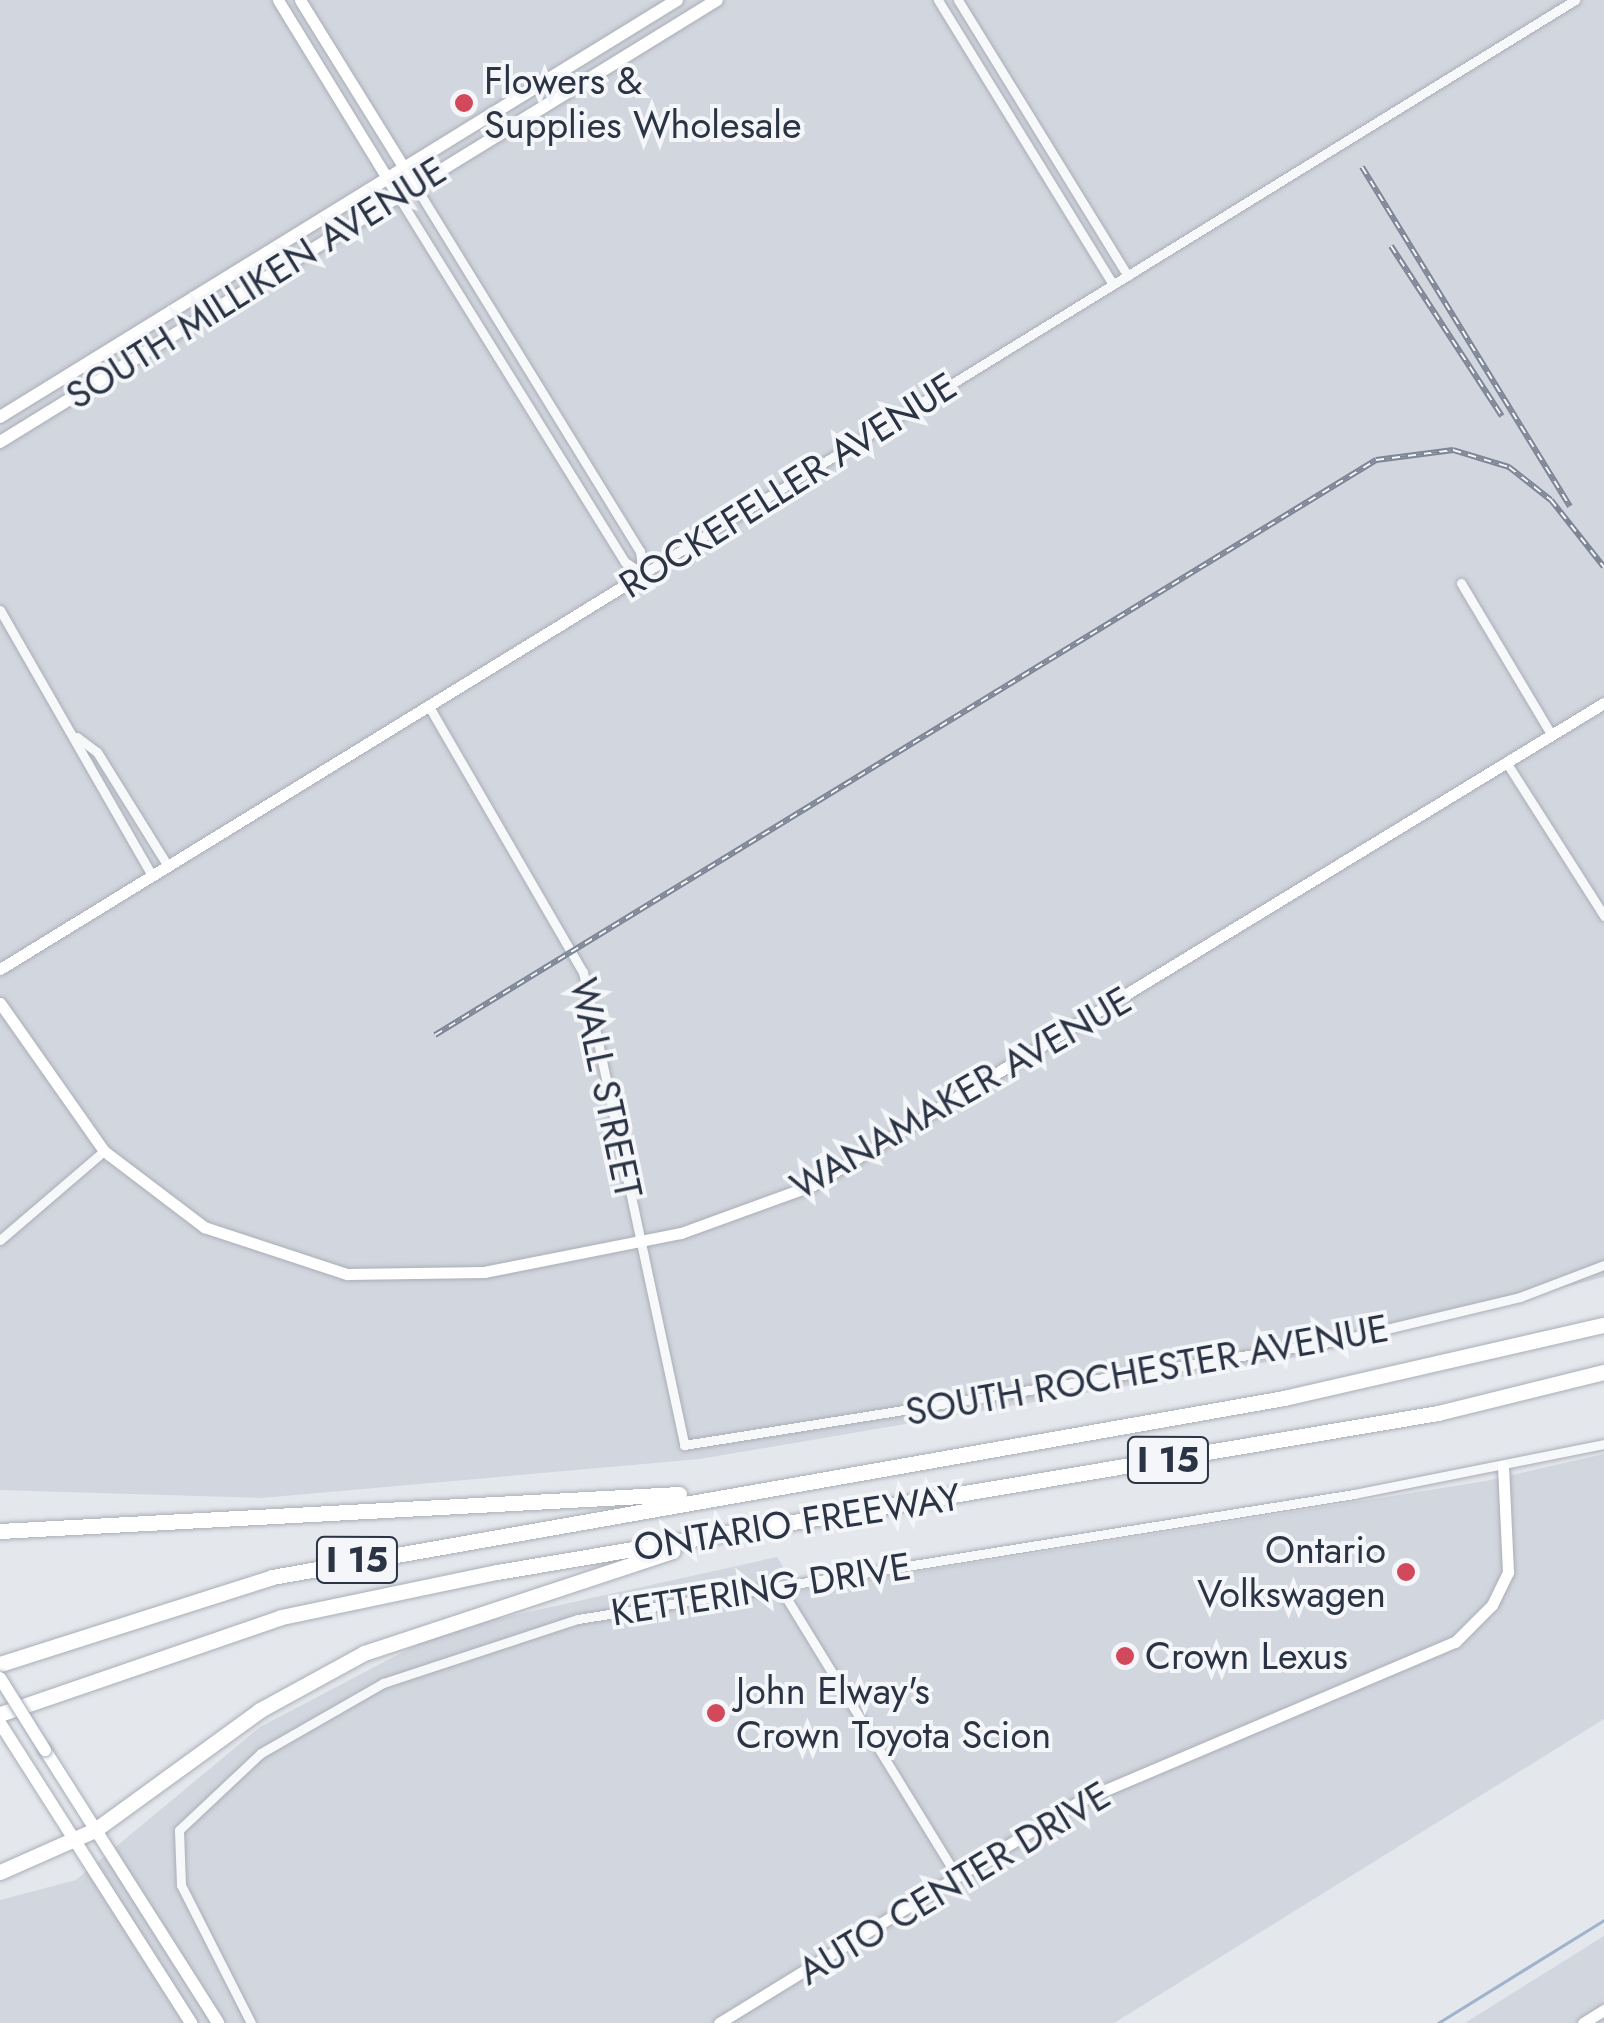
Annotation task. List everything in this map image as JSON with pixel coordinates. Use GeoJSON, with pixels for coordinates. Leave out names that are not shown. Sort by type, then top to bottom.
{"type":"FeatureCollection","features":[{"type":"Feature","properties":{"kind":"highway","name":"ONTARIO FREEWAY"},"geometry":{"type":"LineString","coordinates":[[0,1664],[272,1577],[723,1494],[1284,1398],[1604,1325]]}},
{"type":"Feature","properties":{"kind":"highway","name":"ONTARIO FREEWAY"},"geometry":{"type":"LineString","coordinates":[[0,1714],[281,1618],[729,1534],[1438,1413],[1604,1372]]}},
{"type":"Feature","properties":{"kind":"highway"},"geometry":{"type":"LineString","coordinates":[[0,1531],[723,1494]]}},
{"type":"Feature","properties":{"kind":"highway"},"geometry":{"type":"LineString","coordinates":[[0,1872],[95,1830],[260,1710],[364,1653],[729,1534]]}},
{"type":"Feature","properties":{"kind":"main road","name":"SOUTH MILLIKEN AVENUE"},"geometry":{"type":"LineString","coordinates":[[0,417],[676,0]]}},
{"type":"Feature","properties":{"kind":"main road","name":"SOUTH MILLIKEN AVENUE"},"geometry":{"type":"LineString","coordinates":[[0,442],[717,0]]}},
{"type":"Feature","properties":{"kind":"main road"},"geometry":{"type":"LineString","coordinates":[[0,1678],[218,2023]]}},
{"type":"Feature","properties":{"kind":"main road"},"geometry":{"type":"LineString","coordinates":[[0,1723],[191,2023]]}},
{"type":"Feature","properties":{"kind":"street"},"geometry":{"type":"LineString","coordinates":[[278,0],[624,562],[643,574]]}},
{"type":"Feature","properties":{"kind":"street"},"geometry":{"type":"LineString","coordinates":[[300,0],[640,552],[643,574]]}},
{"type":"Feature","properties":{"kind":"street"},"geometry":{"type":"LineString","coordinates":[[938,0],[1114,285]]}},
{"type":"Feature","properties":{"kind":"street"},"geometry":{"type":"LineString","coordinates":[[958,0],[1128,276]]}},
{"type":"Feature","properties":{"kind":"street","name":"ROCKEFELLER AVENUE"},"geometry":{"type":"LineString","coordinates":[[0,969],[1575,0]]}},
{"type":"Feature","properties":{"kind":"street"},"geometry":{"type":"LineString","coordinates":[[1461,583],[1551,734]]}},
{"type":"Feature","properties":{"kind":"street"},"geometry":{"type":"LineString","coordinates":[[0,610],[77,736],[152,876]]}},
{"type":"Feature","properties":{"kind":"street","name":"WANAMAKER AVENUE"},"geometry":{"type":"LineString","coordinates":[[0,1003],[104,1151],[204,1227],[327,1271],[456,1276],[639,1242],[723,1221],[854,1162],[1604,703]]}},
{"type":"Feature","properties":{"kind":"street","name":"WALL STREET"},"geometry":{"type":"LineString","coordinates":[[428,704],[583,972],[684,1445]]}},
{"type":"Feature","properties":{"kind":"street"},"geometry":{"type":"LineString","coordinates":[[77,736],[97,752],[168,866]]}},
{"type":"Feature","properties":{"kind":"street"},"geometry":{"type":"LineString","coordinates":[[1506,762],[1604,916]]}},
{"type":"Feature","properties":{"kind":"street"},"geometry":{"type":"LineString","coordinates":[[0,1240],[104,1151]]}},
{"type":"Feature","properties":{"kind":"street","name":"SOUTH ROCHESTER AVENUE"},"geometry":{"type":"LineString","coordinates":[[684,1445],[1336,1341],[1520,1297],[1604,1265]]}},
{"type":"Feature","properties":{"kind":"street","name":"KETTERING DRIVE"},"geometry":{"type":"LineString","coordinates":[[251,2023],[174,1866],[179,1830],[240,1770],[351,1699],[455,1653],[578,1619],[1503,1466],[1604,1444]]}},
{"type":"Feature","properties":{"kind":"street","name":"AUTO CENTER DRIVE"},"geometry":{"type":"LineString","coordinates":[[719,2023],[1094,1795],[1455,1642],[1492,1605],[1508,1572],[1503,1466]]}},
{"type":"Feature","properties":{"kind":"street"},"geometry":{"type":"LineString","coordinates":[[779,1586],[958,1876]]}},
{"type":"Feature","properties":{"kind":"street"},"geometry":{"type":"LineString","coordinates":[[1583,2023],[1604,2010]]}},
{"type":"Feature","properties":{"kind":"shaded area"},"geometry":{"type":"Polygon","coordinates":[[[0,0],[1604,0],[1604,1277],[1303,1356],[700,1459],[261,1498],[0,1490],[0,0]]]}},
{"type":"Feature","properties":{"kind":"shaded area"},"geometry":{"type":"Polygon","coordinates":[[[1604,1454],[1604,1719],[1114,2023],[0,2023],[0,1900],[76,1880],[260,1727],[443,1631],[777,1557],[798,1591],[1486,1481],[1604,1454]]]}},
{"type":"Feature","properties":{"kind":"shaded area"},"geometry":{"type":"Polygon","coordinates":[[[1604,1936],[1604,2023],[1465,2023],[1604,1936]]]}},
{"type":"Feature","properties":{"kind":"waterway"},"geometry":{"type":"LineString","coordinates":[[1438,2023],[1604,1920]]}},
{"type":"Feature","properties":{"kind":"railway"},"geometry":{"type":"LineString","coordinates":[[1362,167],[1570,506]]}},
{"type":"Feature","properties":{"kind":"railway"},"geometry":{"type":"LineString","coordinates":[[1391,246],[1502,416]]}},
{"type":"Feature","properties":{"kind":"railway"},"geometry":{"type":"LineString","coordinates":[[435,1035],[1376,460],[1453,450],[1509,467],[1551,500],[1604,567]]}},
{"type":"Feature","properties":{"kind":"place","name":"Flowers & Supplies Wholesale"},"geometry":{"type":"Point","coordinates":[464,103]}},
{"type":"Feature","properties":{"kind":"place","name":"Ontario Volkswagen"},"geometry":{"type":"Point","coordinates":[1406,1572]}},
{"type":"Feature","properties":{"kind":"place","name":"Crown Lexus"},"geometry":{"type":"Point","coordinates":[1125,1656]}},
{"type":"Feature","properties":{"kind":"place","name":"John Elway's Crown Toyota Scion"},"geometry":{"type":"Point","coordinates":[716,1713]}}]}
